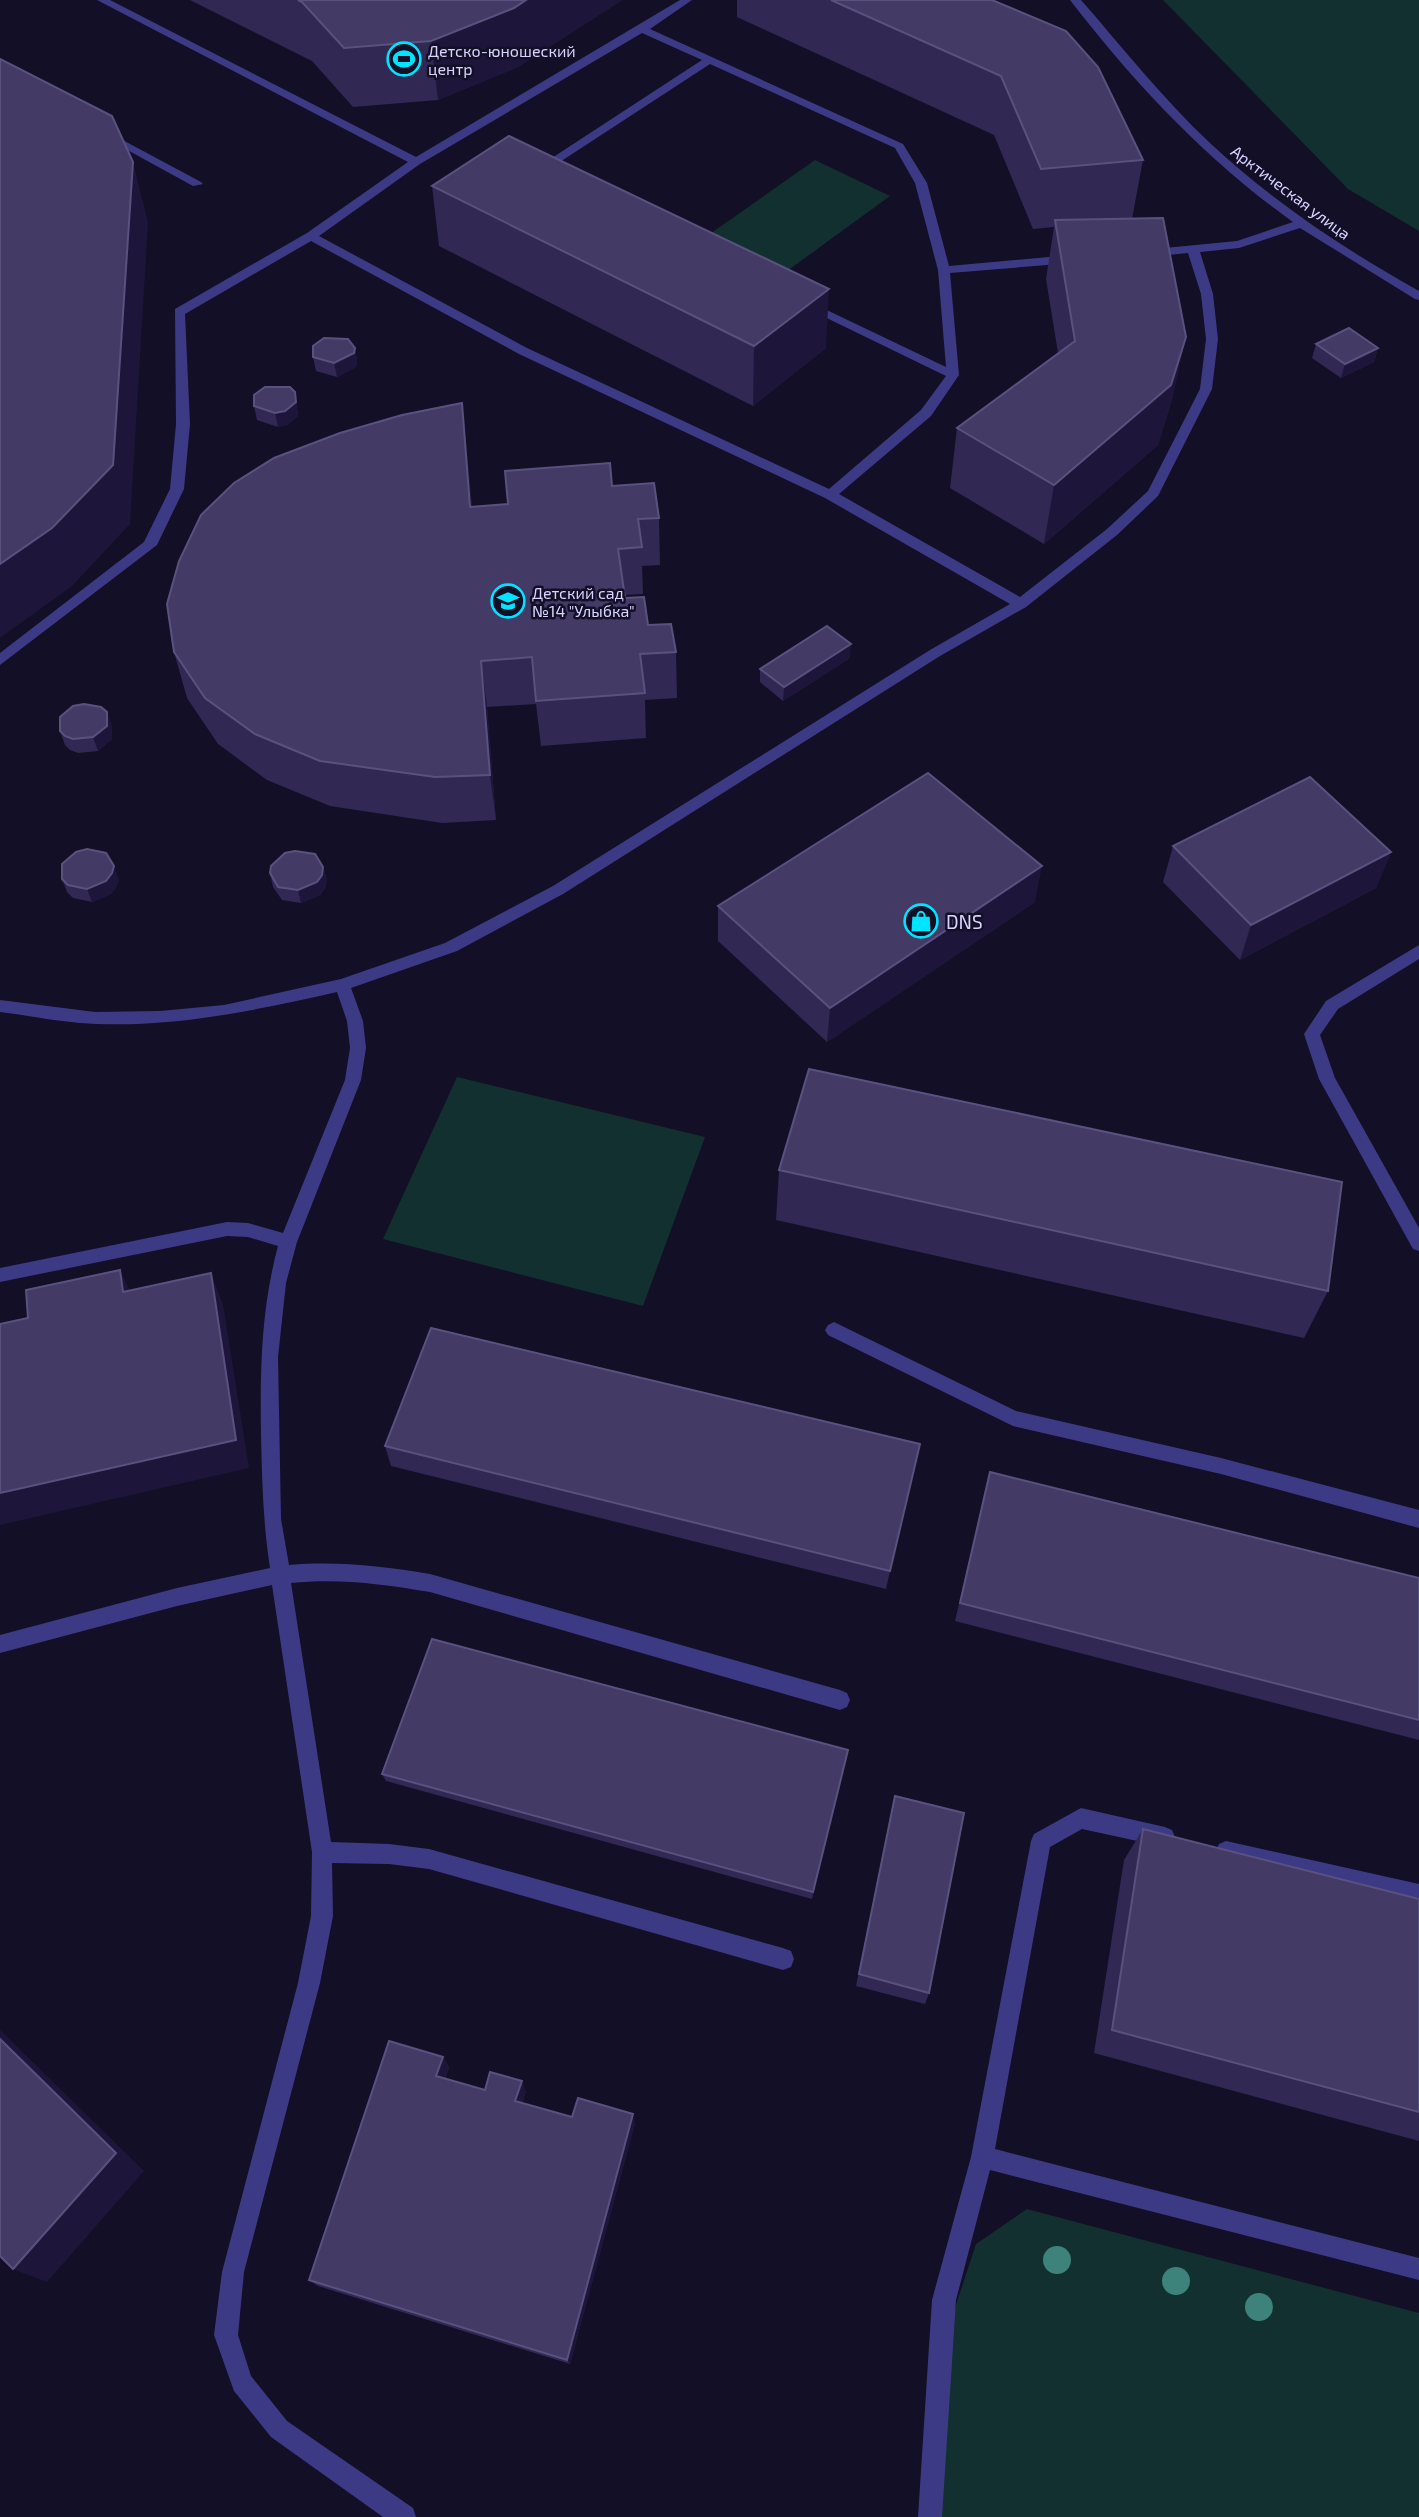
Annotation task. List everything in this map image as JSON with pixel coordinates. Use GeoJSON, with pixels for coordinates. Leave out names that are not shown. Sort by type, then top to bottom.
{"type":"FeatureCollection","features":[{"type":"Feature","properties":{"kind":"street"},"geometry":{"type":"LineString","coordinates":[[102,0],[416,162]]}},
{"type":"Feature","properties":{"kind":"street"},"geometry":{"type":"LineString","coordinates":[[0,660],[150,545],[177,489],[183,424],[179,312],[311,236],[416,162],[687,0]]}},
{"type":"Feature","properties":{"kind":"street","name":"Арктическая улица"},"geometry":{"type":"LineString","coordinates":[[1075,0],[1181,120],[1224,163],[1367,267],[1419,296]]}},
{"type":"Feature","properties":{"kind":"street"},"geometry":{"type":"LineString","coordinates":[[642,29],[899,146],[921,183],[944,270],[953,375],[926,413],[830,495]]}},
{"type":"Feature","properties":{"kind":"street"},"geometry":{"type":"LineString","coordinates":[[544,182],[531,176],[708,61]]}},
{"type":"Feature","properties":{"kind":"street"},"geometry":{"type":"LineString","coordinates":[[93,127],[197,184]]}},
{"type":"Feature","properties":{"kind":"street"},"geometry":{"type":"LineString","coordinates":[[1138,254],[1239,244],[1303,223]]}},
{"type":"Feature","properties":{"kind":"street"},"geometry":{"type":"LineString","coordinates":[[311,236],[523,351],[830,495],[1021,604]]}},
{"type":"Feature","properties":{"kind":"street"},"geometry":{"type":"LineString","coordinates":[[0,1006],[18,1011],[95,1018],[160,1017],[235,1009],[342,985],[451,947],[501,923],[558,890],[935,653],[1021,604],[1112,532],[1153,493],[1206,389],[1212,339],[1207,294],[1194,249]]}},
{"type":"Feature","properties":{"kind":"street"},"geometry":{"type":"LineString","coordinates":[[944,270],[1083,258]]}},
{"type":"Feature","properties":{"kind":"street"},"geometry":{"type":"LineString","coordinates":[[792,299],[953,375]]}},
{"type":"Feature","properties":{"kind":"street"},"geometry":{"type":"LineString","coordinates":[[1419,951],[1332,1005],[1312,1034],[1327,1079],[1419,1244]]}},
{"type":"Feature","properties":{"kind":"street"},"geometry":{"type":"LineString","coordinates":[[342,985],[355,1021],[358,1048],[353,1080],[288,1242],[277,1283],[269,1357],[272,1519],[322,1852],[321,1916],[309,1983],[233,2272],[226,2335],[242,2383],[279,2428],[404,2517]]}},
{"type":"Feature","properties":{"kind":"street"},"geometry":{"type":"LineString","coordinates":[[0,1275],[227,1228],[248,1230],[288,1242]]}},
{"type":"Feature","properties":{"kind":"street"},"geometry":{"type":"LineString","coordinates":[[834,1330],[1013,1418],[1221,1466],[1419,1519]]}},
{"type":"Feature","properties":{"kind":"street"},"geometry":{"type":"LineString","coordinates":[[0,1644],[141,1606],[279,1575],[321,1571],[374,1574],[430,1583],[841,1700]]}},
{"type":"Feature","properties":{"kind":"street"},"geometry":{"type":"LineString","coordinates":[[930,2517],[944,2300],[982,2157],[1041,1841],[1081,1818],[1419,1894]]}},
{"type":"Feature","properties":{"kind":"street"},"geometry":{"type":"LineString","coordinates":[[322,1852],[390,1854],[429,1859],[783,1959]]}},
{"type":"Feature","properties":{"kind":"street"},"geometry":{"type":"LineString","coordinates":[[982,2157],[1419,2269]]}},
{"type":"Feature","properties":{"kind":"green space"},"geometry":{"type":"Polygon","coordinates":[[[1163,0],[1419,0],[1419,231],[1348,189],[1163,0]]]}},
{"type":"Feature","properties":{"kind":"green space"},"geometry":{"type":"Polygon","coordinates":[[[815,160],[890,196],[783,274],[707,236],[815,160]]]}},
{"type":"Feature","properties":{"kind":"green space"},"geometry":{"type":"Polygon","coordinates":[[[457,1077],[705,1137],[643,1306],[383,1239],[457,1077]]]}},
{"type":"Feature","properties":{"kind":"green space"},"geometry":{"type":"Polygon","coordinates":[[[1027,2209],[1419,2313],[1419,2517],[937,2517],[953,2314],[976,2244],[1027,2209]]]}},
{"type":"Feature","properties":{"kind":"building"},"geometry":{"type":"Polygon","coordinates":[[[298,0],[526,0],[514,8],[431,41],[344,48],[298,0]]]}},
{"type":"Feature","properties":{"kind":"building"},"geometry":{"type":"Polygon","coordinates":[[[831,0],[992,0],[1066,31],[1098,67],[1143,160],[1041,169],[1001,76],[831,0]]]}},
{"type":"Feature","properties":{"kind":"building"},"geometry":{"type":"Polygon","coordinates":[[[0,59],[112,116],[133,162],[113,465],[52,528],[0,564],[0,59]]]}},
{"type":"Feature","properties":{"kind":"building"},"geometry":{"type":"Polygon","coordinates":[[[509,136],[829,289],[754,346],[432,186],[509,136]]]}},
{"type":"Feature","properties":{"kind":"building"},"geometry":{"type":"Polygon","coordinates":[[[1163,218],[1186,337],[1171,385],[1054,485],[957,428],[1075,341],[1055,220],[1163,218]]]}},
{"type":"Feature","properties":{"kind":"building"},"geometry":{"type":"Polygon","coordinates":[[[1349,328],[1378,348],[1345,364],[1316,344],[1349,328]]]}},
{"type":"Feature","properties":{"kind":"building"},"geometry":{"type":"Polygon","coordinates":[[[324,338],[348,339],[355,348],[354,353],[334,363],[313,357],[313,346],[324,338]]]}},
{"type":"Feature","properties":{"kind":"building"},"geometry":{"type":"Polygon","coordinates":[[[265,387],[290,387],[295,392],[296,402],[285,411],[275,413],[254,406],[254,395],[265,387]]]}},
{"type":"Feature","properties":{"kind":"building"},"geometry":{"type":"Polygon","coordinates":[[[462,403],[470,507],[508,504],[505,471],[610,463],[612,486],[654,483],[659,518],[638,519],[642,547],[618,549],[625,598],[644,597],[648,625],[671,624],[676,652],[640,654],[645,693],[536,701],[532,657],[481,661],[490,775],[435,777],[320,761],[255,734],[205,698],[174,652],[167,604],[179,561],[201,515],[234,483],[274,458],[340,433],[402,415],[462,403]]]}},
{"type":"Feature","properties":{"kind":"building"},"geometry":{"type":"Polygon","coordinates":[[[827,626],[851,644],[784,687],[760,669],[827,626]]]}},
{"type":"Feature","properties":{"kind":"building"},"geometry":{"type":"Polygon","coordinates":[[[84,704],[101,707],[107,712],[107,726],[93,737],[73,739],[65,736],[60,731],[60,717],[73,706],[84,704]]]}},
{"type":"Feature","properties":{"kind":"building"},"geometry":{"type":"Polygon","coordinates":[[[928,773],[1042,866],[830,1008],[718,906],[928,773]]]}},
{"type":"Feature","properties":{"kind":"building"},"geometry":{"type":"Polygon","coordinates":[[[1310,777],[1391,852],[1251,925],[1173,846],[1310,777]]]}},
{"type":"Feature","properties":{"kind":"building"},"geometry":{"type":"Polygon","coordinates":[[[87,849],[106,853],[114,866],[112,873],[106,881],[87,889],[68,885],[62,879],[62,864],[76,852],[87,849]]]}},
{"type":"Feature","properties":{"kind":"building"},"geometry":{"type":"Polygon","coordinates":[[[295,851],[315,854],[323,867],[322,875],[317,882],[298,890],[278,887],[270,873],[271,866],[285,853],[295,851]]]}},
{"type":"Feature","properties":{"kind":"building"},"geometry":{"type":"Polygon","coordinates":[[[809,1069],[1342,1182],[1328,1291],[779,1170],[809,1069]]]}},
{"type":"Feature","properties":{"kind":"building"},"geometry":{"type":"Polygon","coordinates":[[[120,1270],[123,1292],[211,1273],[236,1440],[0,1493],[0,1324],[28,1318],[26,1290],[120,1270]]]}},
{"type":"Feature","properties":{"kind":"building"},"geometry":{"type":"Polygon","coordinates":[[[431,1328],[920,1444],[890,1571],[385,1446],[431,1328]]]}},
{"type":"Feature","properties":{"kind":"building"},"geometry":{"type":"Polygon","coordinates":[[[990,1472],[1419,1578],[1419,1720],[960,1603],[990,1472]]]}},
{"type":"Feature","properties":{"kind":"building"},"geometry":{"type":"Polygon","coordinates":[[[432,1639],[848,1750],[813,1892],[382,1774],[432,1639]]]}},
{"type":"Feature","properties":{"kind":"building"},"geometry":{"type":"Polygon","coordinates":[[[895,1796],[964,1813],[929,1993],[859,1974],[895,1796]]]}},
{"type":"Feature","properties":{"kind":"building"},"geometry":{"type":"Polygon","coordinates":[[[1143,1829],[1419,1899],[1419,2112],[1112,2030],[1143,1829]]]}},
{"type":"Feature","properties":{"kind":"building"},"geometry":{"type":"Polygon","coordinates":[[[0,2039],[116,2153],[13,2269],[0,2256],[0,2039]]]}},
{"type":"Feature","properties":{"kind":"building"},"geometry":{"type":"Polygon","coordinates":[[[389,2041],[443,2057],[436,2076],[485,2090],[490,2072],[522,2081],[515,2101],[572,2117],[578,2098],[633,2114],[567,2360],[309,2280],[389,2041]]]}},
{"type":"Feature","properties":{"kind":"place","name":"Детско-юношеский центр"},"geometry":{"type":"Point","coordinates":[404,59]}},
{"type":"Feature","properties":{"kind":"place","name":"Детский сад №14 \"Улыбка\""},"geometry":{"type":"Point","coordinates":[508,601]}},
{"type":"Feature","properties":{"kind":"place","name":"DNS"},"geometry":{"type":"Point","coordinates":[921,921]}}]}
